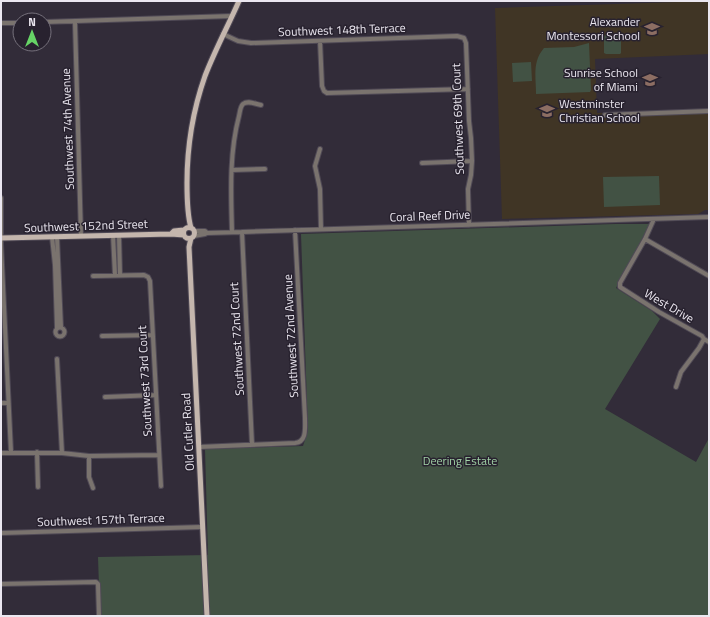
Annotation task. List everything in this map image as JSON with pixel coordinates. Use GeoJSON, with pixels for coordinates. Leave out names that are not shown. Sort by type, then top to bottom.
{"type":"FeatureCollection","features":[{"type":"Feature","properties":{"kind":"main road","name":"Old Cutler Road"},"geometry":{"type":"LineString","coordinates":[[207,616],[189,233],[187,220],[187,169],[193,118],[205,76],[239,1]]}},
{"type":"Feature","properties":{"kind":"main road","name":"Southwest 152nd Street"},"geometry":{"type":"LineString","coordinates":[[1,238],[189,233]]}},
{"type":"Feature","properties":{"kind":"street"},"geometry":{"type":"LineString","coordinates":[[52,22],[232,16]]}},
{"type":"Feature","properties":{"kind":"street","name":"Southwest 74th Avenue"},"geometry":{"type":"LineString","coordinates":[[75,22],[81,236]]}},
{"type":"Feature","properties":{"kind":"street"},"geometry":{"type":"LineString","coordinates":[[1,24],[12,23]]}},
{"type":"Feature","properties":{"kind":"street","name":"Southwest 148th Terrace"},"geometry":{"type":"LineString","coordinates":[[224,34],[238,41],[248,43],[457,36],[463,38]]}},
{"type":"Feature","properties":{"kind":"street","name":"Southwest 69th Court"},"geometry":{"type":"LineString","coordinates":[[463,38],[466,43],[472,161],[468,191],[470,225]]}},
{"type":"Feature","properties":{"kind":"street"},"geometry":{"type":"LineString","coordinates":[[320,41],[323,89],[327,93],[468,89]]}},
{"type":"Feature","properties":{"kind":"street"},"geometry":{"type":"LineString","coordinates":[[232,232],[230,203],[233,145],[242,107],[245,103],[249,102],[260,105]]}},
{"type":"Feature","properties":{"kind":"street"},"geometry":{"type":"LineString","coordinates":[[605,115],[709,112]]}},
{"type":"Feature","properties":{"kind":"street"},"geometry":{"type":"LineString","coordinates":[[320,149],[315,167],[320,188],[321,230]]}},
{"type":"Feature","properties":{"kind":"street"},"geometry":{"type":"LineString","coordinates":[[422,163],[472,161]]}},
{"type":"Feature","properties":{"kind":"street"},"geometry":{"type":"LineString","coordinates":[[232,170],[265,169]]}},
{"type":"Feature","properties":{"kind":"street"},"geometry":{"type":"LineString","coordinates":[[1,198],[1,238],[11,452]]}},
{"type":"Feature","properties":{"kind":"street"},"geometry":{"type":"LineString","coordinates":[[709,217],[654,219],[645,239],[709,276]]}},
{"type":"Feature","properties":{"kind":"street","name":"Coral Reef Drive"},"geometry":{"type":"LineString","coordinates":[[189,233],[205,234],[654,219]]}},
{"type":"Feature","properties":{"kind":"street","name":"Southwest 72nd Avenue"},"geometry":{"type":"LineString","coordinates":[[252,444],[295,443],[302,441],[304,433],[295,230]]}},
{"type":"Feature","properties":{"kind":"street","name":"Southwest 72nd Court"},"geometry":{"type":"LineString","coordinates":[[242,232],[252,444]]}},
{"type":"Feature","properties":{"kind":"street"},"geometry":{"type":"LineString","coordinates":[[93,276],[117,275],[116,235]]}},
{"type":"Feature","properties":{"kind":"street"},"geometry":{"type":"LineString","coordinates":[[55,237],[59,328]]}},
{"type":"Feature","properties":{"kind":"street","name":"West Drive"},"geometry":{"type":"LineString","coordinates":[[645,239],[619,286],[622,290],[702,336],[709,342]]}},
{"type":"Feature","properties":{"kind":"street","name":"Southwest 73rd Court"},"geometry":{"type":"LineString","coordinates":[[117,275],[141,274],[147,276],[150,282],[160,486]]}},
{"type":"Feature","properties":{"kind":"street"},"geometry":{"type":"LineString","coordinates":[[102,336],[153,335]]}},
{"type":"Feature","properties":{"kind":"street"},"geometry":{"type":"LineString","coordinates":[[676,387],[681,372],[704,339]]}},
{"type":"Feature","properties":{"kind":"street"},"geometry":{"type":"LineString","coordinates":[[58,360],[62,453]]}},
{"type":"Feature","properties":{"kind":"street"},"geometry":{"type":"LineString","coordinates":[[105,396],[156,395]]}},
{"type":"Feature","properties":{"kind":"street"},"geometry":{"type":"LineString","coordinates":[[1,403],[8,403]]}},
{"type":"Feature","properties":{"kind":"street"},"geometry":{"type":"LineString","coordinates":[[199,447],[252,444]]}},
{"type":"Feature","properties":{"kind":"street"},"geometry":{"type":"LineString","coordinates":[[1,452],[62,453],[89,456],[159,455]]}},
{"type":"Feature","properties":{"kind":"street"},"geometry":{"type":"LineString","coordinates":[[37,452],[38,486]]}},
{"type":"Feature","properties":{"kind":"street"},"geometry":{"type":"LineString","coordinates":[[89,456],[89,477],[93,488]]}},
{"type":"Feature","properties":{"kind":"street","name":"Southwest 157th Terrace"},"geometry":{"type":"LineString","coordinates":[[1,533],[202,527]]}},
{"type":"Feature","properties":{"kind":"street"},"geometry":{"type":"LineString","coordinates":[[1,584],[96,582],[98,584],[99,616]]}},
{"type":"Feature","properties":{"kind":"shaded area","name":"Westminster Christian School"},"geometry":{"type":"Polygon","coordinates":[[[709,1],[709,54],[595,59],[597,113],[709,110],[709,210],[705,210],[698,214],[502,219],[495,8],[709,1]]]}},
{"type":"Feature","properties":{"kind":"green space"},"geometry":{"type":"Polygon","coordinates":[[[605,35],[621,36],[620,54],[604,53],[605,35]]]}},
{"type":"Feature","properties":{"kind":"green space"},"geometry":{"type":"Polygon","coordinates":[[[589,43],[590,92],[536,94],[536,64],[540,53],[544,48],[574,47],[589,43]]]}},
{"type":"Feature","properties":{"kind":"green space"},"geometry":{"type":"Polygon","coordinates":[[[531,62],[532,81],[513,82],[512,63],[531,62]]]}},
{"type":"Feature","properties":{"kind":"green space"},"geometry":{"type":"Polygon","coordinates":[[[659,176],[660,205],[604,207],[603,177],[659,176]]]}},
{"type":"Feature","properties":{"kind":"green space","name":"Deering Estate"},"geometry":{"type":"Polygon","coordinates":[[[650,224],[616,288],[652,311],[660,319],[605,409],[696,462],[709,438],[709,616],[100,616],[98,557],[208,555],[205,449],[303,446],[308,431],[301,234],[650,224]]]}},
{"type":"Feature","properties":{"kind":"place","name":"Alexander Montessori School"},"geometry":{"type":"Point","coordinates":[652,29]}},
{"type":"Feature","properties":{"kind":"place","name":"Sunrise School of Miami"},"geometry":{"type":"Point","coordinates":[650,80]}},
{"type":"Feature","properties":{"kind":"place","name":"Westminster Christian School"},"geometry":{"type":"Point","coordinates":[547,111]}}]}
